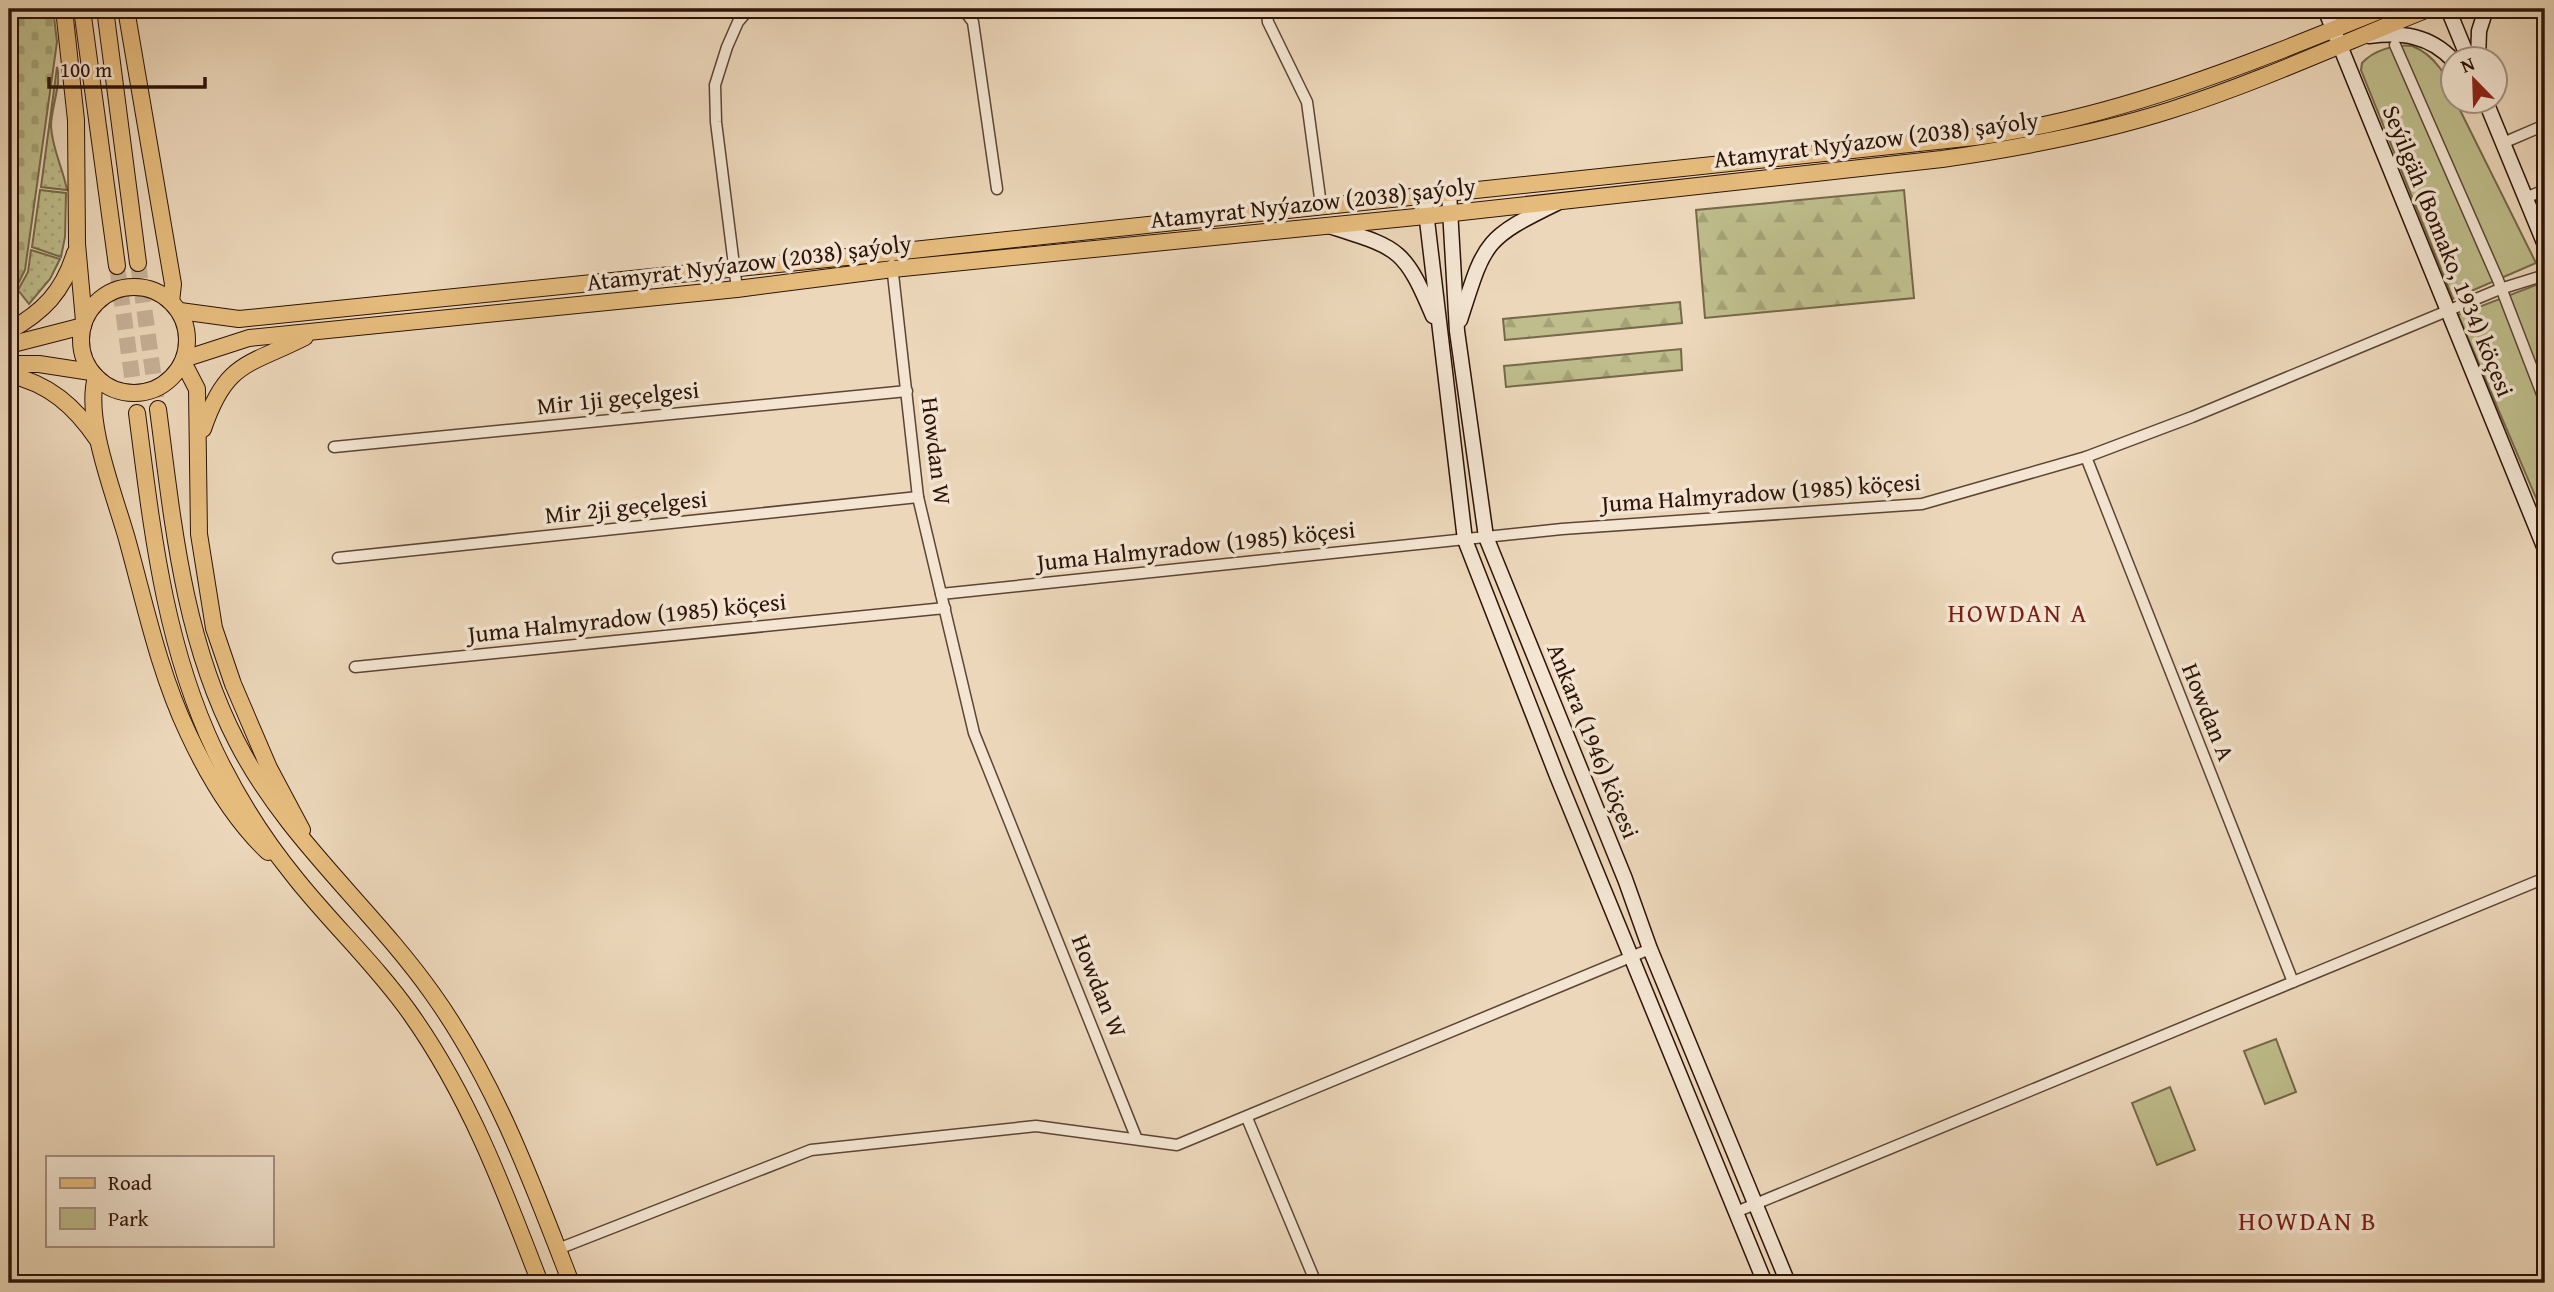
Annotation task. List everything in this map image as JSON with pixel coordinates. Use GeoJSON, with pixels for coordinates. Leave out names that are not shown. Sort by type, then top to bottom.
{"type":"FeatureCollection","features":[{"type":"Feature","properties":{"kind":"main road"},"geometry":{"type":"LineString","coordinates":[[64,9],[76,120],[82,351],[94,375],[93,399],[100,444],[169,689],[208,772],[246,831],[297,880],[370,962],[436,1050],[484,1141],[540,1283]]}},
{"type":"Feature","properties":{"kind":"main road"},"geometry":{"type":"LineString","coordinates":[[82,9],[117,265]]}},
{"type":"Feature","properties":{"kind":"main road"},"geometry":{"type":"LineString","coordinates":[[105,9],[138,263]]}},
{"type":"Feature","properties":{"kind":"main road"},"geometry":{"type":"LineString","coordinates":[[9,364],[39,364],[94,375],[118,391],[144,393],[167,382],[184,360],[188,336],[176,306],[126,9]]}},
{"type":"Feature","properties":{"kind":"main road","name":"Seýilgäh (Bomako, 1934) köçesi"},"geometry":{"type":"LineString","coordinates":[[2325,9],[2545,549]]}},
{"type":"Feature","properties":{"kind":"main road","name":"Atamyrat Nyýazow (2038) şaýoly"},"geometry":{"type":"LineString","coordinates":[[184,360],[249,338],[737,289],[892,260],[1321,205],[2018,132],[2164,94],[2384,9]]}},
{"type":"Feature","properties":{"kind":"main road","name":"Atamyrat Nyýazow (2038) şaýoly"},"geometry":{"type":"LineString","coordinates":[[176,306],[239,319],[734,270],[892,260],[1426,216],[1942,159],[2066,138],[2213,96],[2428,9]]}},
{"type":"Feature","properties":{"kind":"main road"},"geometry":{"type":"LineString","coordinates":[[2448,9],[2463,46]]}},
{"type":"Feature","properties":{"kind":"main road"},"geometry":{"type":"LineString","coordinates":[[2477,46],[2486,9]]}},
{"type":"Feature","properties":{"kind":"main road"},"geometry":{"type":"LineString","coordinates":[[2357,37],[2388,34],[2421,37],[2438,46]]}},
{"type":"Feature","properties":{"kind":"main road"},"geometry":{"type":"LineString","coordinates":[[2492,116],[2545,245]]}},
{"type":"Feature","properties":{"kind":"main road","name":"Ankara (1946) köçesi"},"geometry":{"type":"LineString","coordinates":[[1449,192],[1457,331],[1486,537],[1625,879],[1650,949],[1788,1283]]}},
{"type":"Feature","properties":{"kind":"main road","name":"Ankara (1946) köçesi"},"geometry":{"type":"LineString","coordinates":[[1424,195],[1465,540],[1765,1283]]}},
{"type":"Feature","properties":{"kind":"main road"},"geometry":{"type":"LineString","coordinates":[[1457,331],[1480,258],[1490,244],[1512,225],[1562,201]]}},
{"type":"Feature","properties":{"kind":"main road"},"geometry":{"type":"LineString","coordinates":[[1324,225],[1392,248],[1406,262],[1420,285],[1440,333]]}},
{"type":"Feature","properties":{"kind":"main road"},"geometry":{"type":"LineString","coordinates":[[9,331],[39,312],[58,292],[69,273],[78,244]]}},
{"type":"Feature","properties":{"kind":"main road"},"geometry":{"type":"LineString","coordinates":[[9,345],[83,323],[106,295],[127,287],[149,289],[176,306]]}},
{"type":"Feature","properties":{"kind":"main road"},"geometry":{"type":"LineString","coordinates":[[200,438],[213,398],[231,375],[255,358],[313,333]]}},
{"type":"Feature","properties":{"kind":"main road"},"geometry":{"type":"LineString","coordinates":[[184,360],[197,389],[200,438],[199,534],[214,628],[263,755],[311,851]]}},
{"type":"Feature","properties":{"kind":"main road"},"geometry":{"type":"LineString","coordinates":[[9,375],[31,381],[61,397],[81,415],[100,444]]}},
{"type":"Feature","properties":{"kind":"main road"},"geometry":{"type":"LineString","coordinates":[[158,409],[182,581],[203,659],[236,741],[256,776],[311,851],[395,946],[457,1031],[509,1128],[571,1283]]}},
{"type":"Feature","properties":{"kind":"main road"},"geometry":{"type":"LineString","coordinates":[[138,413],[159,573],[181,667],[215,751],[247,810],[297,880]]}},
{"type":"Feature","properties":{"kind":"street"},"geometry":{"type":"LineString","coordinates":[[737,289],[716,122],[715,85],[738,22],[749,9]]}},
{"type":"Feature","properties":{"kind":"street"},"geometry":{"type":"LineString","coordinates":[[963,9],[973,22],[997,189]]}},
{"type":"Feature","properties":{"kind":"street"},"geometry":{"type":"LineString","coordinates":[[1266,9],[1268,22],[1307,102],[1321,205]]}},
{"type":"Feature","properties":{"kind":"street"},"geometry":{"type":"LineString","coordinates":[[2395,45],[2500,289],[2545,402]]}},
{"type":"Feature","properties":{"kind":"street"},"geometry":{"type":"LineString","coordinates":[[2503,143],[2545,125]]}},
{"type":"Feature","properties":{"kind":"street"},"geometry":{"type":"LineString","coordinates":[[2525,198],[2545,190]]}},
{"type":"Feature","properties":{"kind":"street","name":"Howdan W"},"geometry":{"type":"LineString","coordinates":[[892,260],[918,497],[974,733],[1136,1138]]}},
{"type":"Feature","properties":{"kind":"street","name":"Juma Halmyradow (1985) köçesi"},"geometry":{"type":"LineString","coordinates":[[942,594],[1486,537],[1691,519],[1922,504],[2086,457],[2192,417],[2500,289],[2545,275]]}},
{"type":"Feature","properties":{"kind":"street","name":"Mir 1ji geçelgesi"},"geometry":{"type":"LineString","coordinates":[[334,447],[907,391]]}},
{"type":"Feature","properties":{"kind":"street","name":"Howdan A"},"geometry":{"type":"LineString","coordinates":[[2086,457],[2293,982]]}},
{"type":"Feature","properties":{"kind":"street","name":"Mir 2ji geçelgesi"},"geometry":{"type":"LineString","coordinates":[[338,558],[918,497]]}},
{"type":"Feature","properties":{"kind":"street","name":"Juma Halmyradow (1985) köçesi"},"geometry":{"type":"LineString","coordinates":[[355,667],[945,608]]}},
{"type":"Feature","properties":{"kind":"street"},"geometry":{"type":"LineString","coordinates":[[1736,1212],[2545,878]]}},
{"type":"Feature","properties":{"kind":"street"},"geometry":{"type":"LineString","coordinates":[[558,1249],[811,1150],[1036,1126],[1177,1144],[1247,1118],[1650,949]]}},
{"type":"Feature","properties":{"kind":"street"},"geometry":{"type":"LineString","coordinates":[[1247,1118],[1316,1283]]}},
{"type":"Feature","properties":{"kind":"green space"},"geometry":{"type":"Polygon","coordinates":[[[9,9],[53,9],[57,42],[25,270],[16,288],[9,293],[9,9]]]}},
{"type":"Feature","properties":{"kind":"green space"},"geometry":{"type":"Polygon","coordinates":[[[2405,46],[2420,50],[2438,66],[2438,116],[2463,116],[2536,263],[2453,299],[2361,70],[2362,63],[2379,51],[2405,46]]]}},
{"type":"Feature","properties":{"kind":"green space"},"geometry":{"type":"Polygon","coordinates":[[[57,67],[58,81],[51,126],[53,143],[67,190],[41,187],[57,67]]]}},
{"type":"Feature","properties":{"kind":"green space"},"geometry":{"type":"Polygon","coordinates":[[[40,190],[66,193],[65,237],[61,257],[32,247],[40,190]]]}},
{"type":"Feature","properties":{"kind":"green space"},"geometry":{"type":"Polygon","coordinates":[[[1904,190],[1914,298],[1705,318],[1696,210],[1904,190]]]}},
{"type":"Feature","properties":{"kind":"green space"},"geometry":{"type":"Polygon","coordinates":[[[31,250],[60,259],[50,279],[29,304],[18,290],[28,272],[31,250]]]}},
{"type":"Feature","properties":{"kind":"green space"},"geometry":{"type":"Polygon","coordinates":[[[2544,282],[2545,284],[2545,519],[2458,315],[2544,282]]]}},
{"type":"Feature","properties":{"kind":"green space"},"geometry":{"type":"Polygon","coordinates":[[[1680,302],[1682,323],[1505,340],[1503,319],[1680,302]]]}},
{"type":"Feature","properties":{"kind":"green space"},"geometry":{"type":"Polygon","coordinates":[[[1681,349],[1682,370],[1506,387],[1504,366],[1681,349]]]}},
{"type":"Feature","properties":{"kind":"green space"},"geometry":{"type":"Polygon","coordinates":[[[2276,1039],[2296,1092],[2265,1104],[2244,1051],[2276,1039]]]}},
{"type":"Feature","properties":{"kind":"green space"},"geometry":{"type":"Polygon","coordinates":[[[2170,1087],[2195,1150],[2157,1165],[2132,1103],[2170,1087]]]}},
{"type":"Feature","properties":{"kind":"tunnel"},"geometry":{"type":"LineString","coordinates":[[138,263],[158,409]]}},
{"type":"Feature","properties":{"kind":"tunnel"},"geometry":{"type":"LineString","coordinates":[[117,266],[137,413]]}},
{"type":"Feature","properties":{"kind":"district","name":"HOWDAN A"},"geometry":{"type":"Point","coordinates":[2018,613]}},
{"type":"Feature","properties":{"kind":"district","name":"HOWDAN B"},"geometry":{"type":"Point","coordinates":[2308,1221]}}]}
